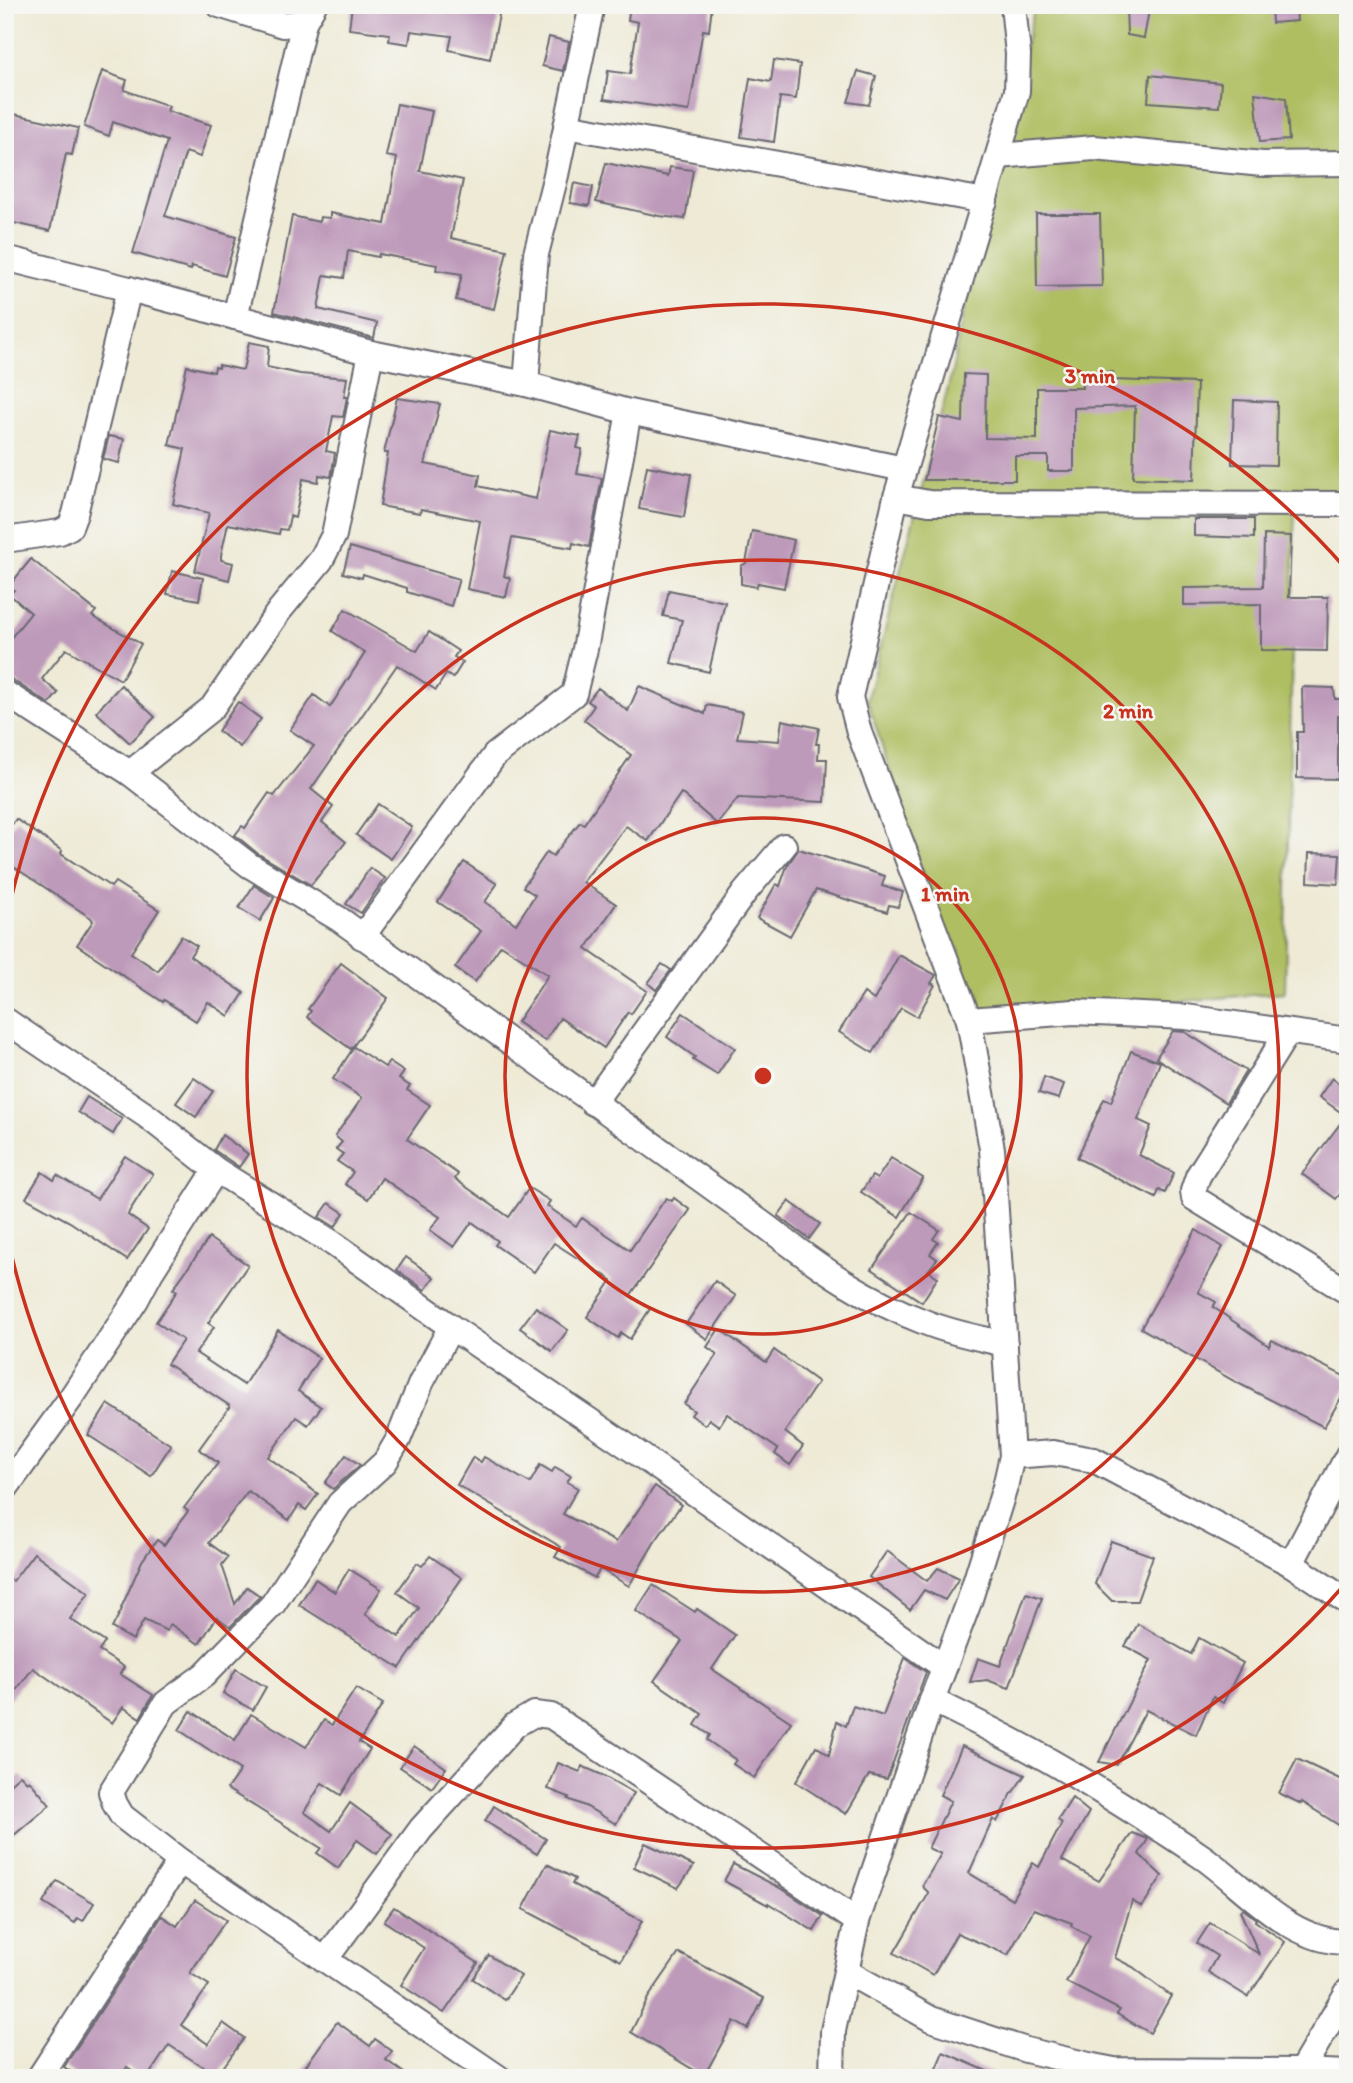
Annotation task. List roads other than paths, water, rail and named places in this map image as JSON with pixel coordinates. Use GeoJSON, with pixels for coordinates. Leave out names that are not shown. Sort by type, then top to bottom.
{"type":"FeatureCollection","features":[{"type":"Feature","properties":{"kind":"street"},"geometry":{"type":"LineString","coordinates":[[219,5],[283,25],[309,13]]}},
{"type":"Feature","properties":{"kind":"street"},"geometry":{"type":"LineString","coordinates":[[526,384],[536,254],[593,5]]}},
{"type":"Feature","properties":{"kind":"street"},"geometry":{"type":"LineString","coordinates":[[832,2078],[833,2031],[857,1921],[932,1700],[969,1602],[1012,1456],[992,1149],[969,1020],[852,709],[850,697],[896,497],[1017,91],[1018,54],[1013,5]]}},
{"type":"Feature","properties":{"kind":"street"},"geometry":{"type":"LineString","coordinates":[[235,317],[309,13]]}},
{"type":"Feature","properties":{"kind":"street"},"geometry":{"type":"LineString","coordinates":[[566,127],[985,201]]}},
{"type":"Feature","properties":{"kind":"street"},"geometry":{"type":"LineString","coordinates":[[999,156],[1094,148],[1263,164],[1348,163]]}},
{"type":"Feature","properties":{"kind":"street"},"geometry":{"type":"LineString","coordinates":[[5,258],[371,353],[526,384],[629,412],[904,469]]}},
{"type":"Feature","properties":{"kind":"street"},"geometry":{"type":"LineString","coordinates":[[5,540],[60,532],[70,527],[129,289]]}},
{"type":"Feature","properties":{"kind":"street"},"geometry":{"type":"LineString","coordinates":[[130,773],[212,708],[279,611],[321,560],[334,535],[371,353]]}},
{"type":"Feature","properties":{"kind":"street"},"geometry":{"type":"LineString","coordinates":[[362,937],[495,755],[574,694],[585,649],[629,412]]}},
{"type":"Feature","properties":{"kind":"street"},"geometry":{"type":"LineString","coordinates":[[896,497],[929,503],[1348,504]]}},
{"type":"Feature","properties":{"kind":"street"},"geometry":{"type":"LineString","coordinates":[[5,693],[130,773],[249,865],[339,919],[822,1269],[866,1296],[929,1324],[1005,1345]]}},
{"type":"Feature","properties":{"kind":"street"},"geometry":{"type":"LineString","coordinates":[[593,1103],[745,892],[784,846]]}},
{"type":"Feature","properties":{"kind":"street"},"geometry":{"type":"LineString","coordinates":[[969,1020],[1074,1013],[1186,1017],[1348,1040]]}},
{"type":"Feature","properties":{"kind":"street"},"geometry":{"type":"LineString","coordinates":[[5,1020],[147,1116],[216,1170],[334,1244],[944,1667]]}},
{"type":"Feature","properties":{"kind":"street"},"geometry":{"type":"LineString","coordinates":[[1288,1032],[1198,1176],[1193,1191],[1194,1198],[1348,1292]]}},
{"type":"Feature","properties":{"kind":"street"},"geometry":{"type":"LineString","coordinates":[[5,1489],[79,1387],[216,1170]]}},
{"type":"Feature","properties":{"kind":"street"},"geometry":{"type":"LineString","coordinates":[[451,1327],[421,1383],[398,1440],[385,1462],[340,1503],[266,1612],[205,1675],[166,1703],[111,1792],[122,1816],[180,1861],[499,2078]]}},
{"type":"Feature","properties":{"kind":"street"},"geometry":{"type":"LineString","coordinates":[[1012,1456],[1053,1453],[1094,1460],[1291,1564],[1348,1602]]}},
{"type":"Feature","properties":{"kind":"street"},"geometry":{"type":"LineString","coordinates":[[1291,1564],[1348,1455]]}},
{"type":"Feature","properties":{"kind":"street"},"geometry":{"type":"LineString","coordinates":[[932,1700],[1014,1740],[1086,1782],[1203,1858],[1283,1920],[1307,1935],[1330,1942],[1348,1942]]}},
{"type":"Feature","properties":{"kind":"street"},"geometry":{"type":"LineString","coordinates":[[325,1961],[421,1829],[515,1725],[534,1714],[551,1716],[857,1921]]}},
{"type":"Feature","properties":{"kind":"street"},"geometry":{"type":"LineString","coordinates":[[39,2078],[180,1861]]}},
{"type":"Feature","properties":{"kind":"street"},"geometry":{"type":"LineString","coordinates":[[847,1972],[931,2019],[1026,2050],[1093,2066],[1114,2070],[1348,2073]]}},
{"type":"Feature","properties":{"kind":"street"},"geometry":{"type":"LineString","coordinates":[[1301,2071],[1348,1991]]}}]}
